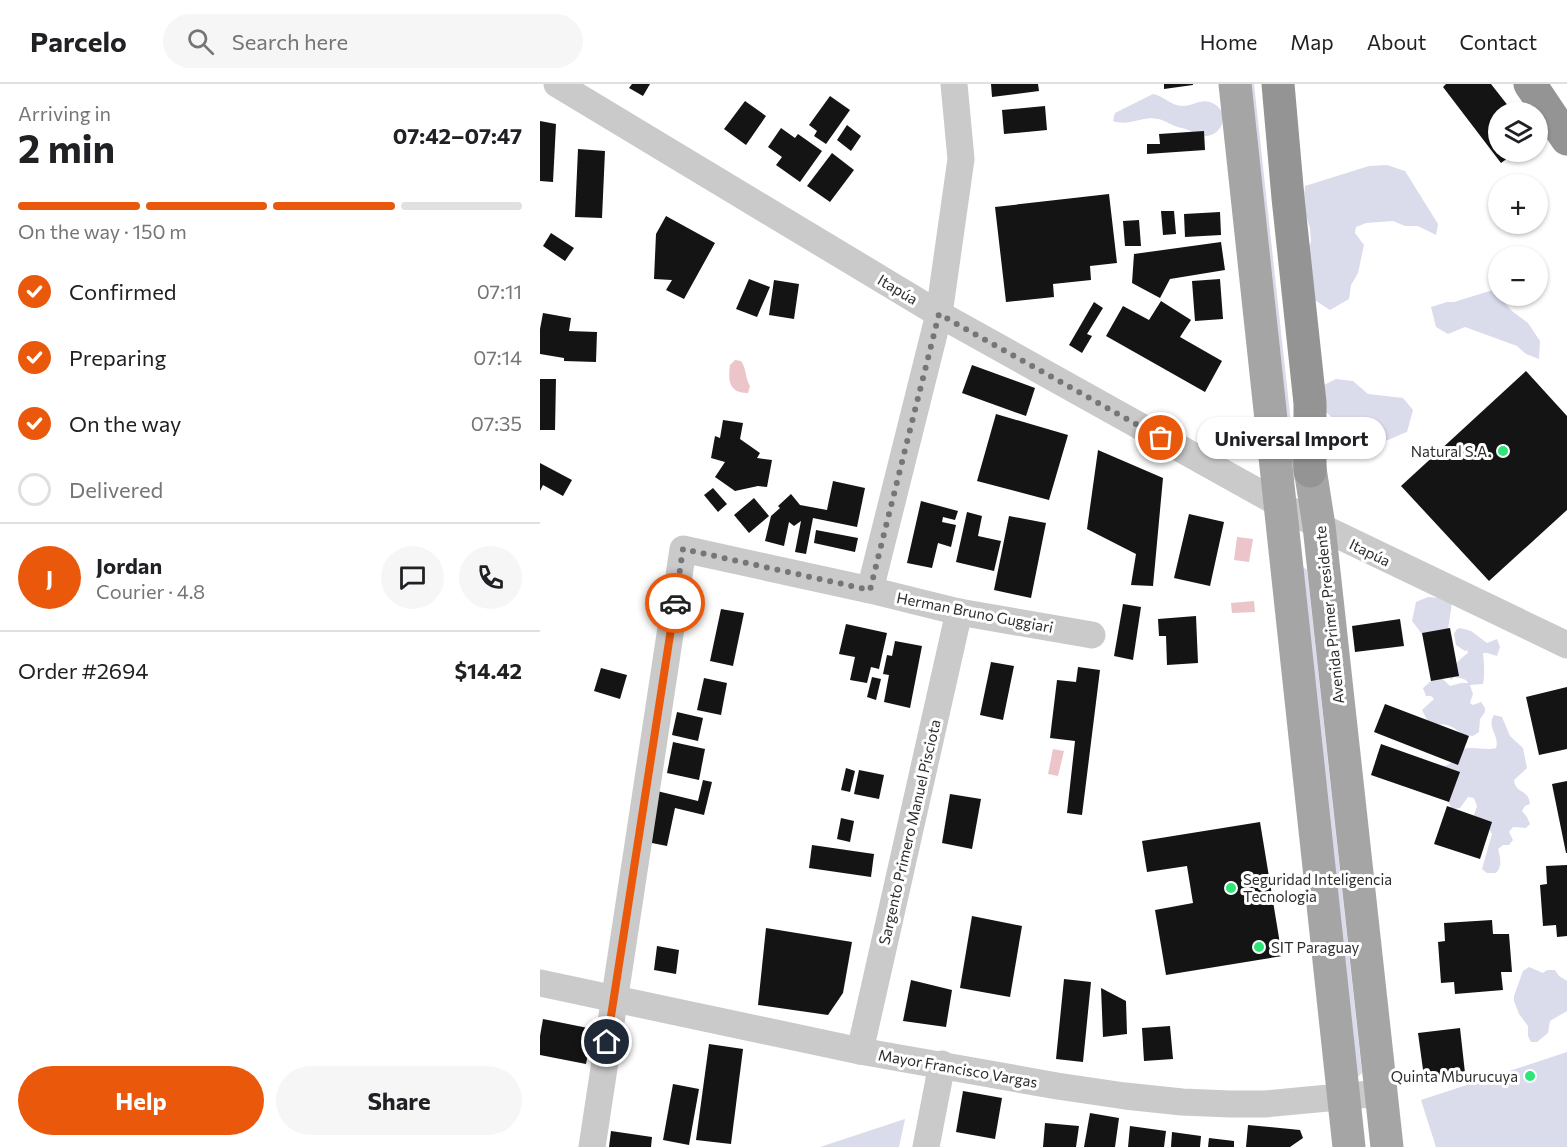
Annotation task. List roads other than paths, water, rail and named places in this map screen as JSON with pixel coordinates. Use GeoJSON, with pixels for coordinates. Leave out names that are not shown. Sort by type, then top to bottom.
{"type":"FeatureCollection","features":[{"type":"Feature","properties":{"kind":"highway"},"geometry":{"type":"LineString","coordinates":[[1278,84],[1310,403],[1310,471]]}},
{"type":"Feature","properties":{"kind":"highway"},"geometry":{"type":"LineString","coordinates":[[1531,84],[1567,129]]}},
{"type":"Feature","properties":{"kind":"highway"},"geometry":{"type":"LineString","coordinates":[[1531,84],[1567,139]]}},
{"type":"Feature","properties":{"kind":"main road"},"geometry":{"type":"LineString","coordinates":[[1236,84],[1343,1097],[1344,1144]]}},
{"type":"Feature","properties":{"kind":"main road","name":"Avenida Primer Presidente"},"geometry":{"type":"LineString","coordinates":[[1264,84],[1310,471],[1319,526],[1387,1147]]}},
{"type":"Feature","properties":{"kind":"street","name":"Itapúa"},"geometry":{"type":"LineString","coordinates":[[557,84],[939,314],[1281,506],[1567,645]]}},
{"type":"Feature","properties":{"kind":"street"},"geometry":{"type":"LineString","coordinates":[[870,590],[939,314],[961,159],[954,84]]}},
{"type":"Feature","properties":{"kind":"street","name":"Herman Bruno Guggiari"},"geometry":{"type":"LineString","coordinates":[[613,1000],[683,549],[959,612],[1092,635]]}},
{"type":"Feature","properties":{"kind":"street","name":"Sargento Primero Manuel Pisciota"},"geometry":{"type":"LineString","coordinates":[[860,1051],[959,612]]}},
{"type":"Feature","properties":{"kind":"street","name":"Mayor Francisco Vargas"},"geometry":{"type":"LineString","coordinates":[[540,983],[860,1051],[1057,1086],[1182,1102],[1265,1104],[1381,1094]]}},
{"type":"Feature","properties":{"kind":"street"},"geometry":{"type":"LineString","coordinates":[[592,1147],[613,1000]]}},
{"type":"Feature","properties":{"kind":"street"},"geometry":{"type":"LineString","coordinates":[[926,1147],[942,1064]]}},
{"type":"Feature","properties":{"kind":"place","name":"Universal Import"},"geometry":{"type":"Point","coordinates":[1161,438]}},
{"type":"Feature","properties":{"kind":"place","name":"Natural S.A."},"geometry":{"type":"Point","coordinates":[1503,451]}},
{"type":"Feature","properties":{"kind":"place","name":"Seguridad Inteligencia Tecnologia"},"geometry":{"type":"Point","coordinates":[1231,888]}},
{"type":"Feature","properties":{"kind":"place","name":"SIT Paraguay"},"geometry":{"type":"Point","coordinates":[1259,947]}},
{"type":"Feature","properties":{"kind":"place","name":"Quinta Mburucuya"},"geometry":{"type":"Point","coordinates":[1530,1076]}}]}
